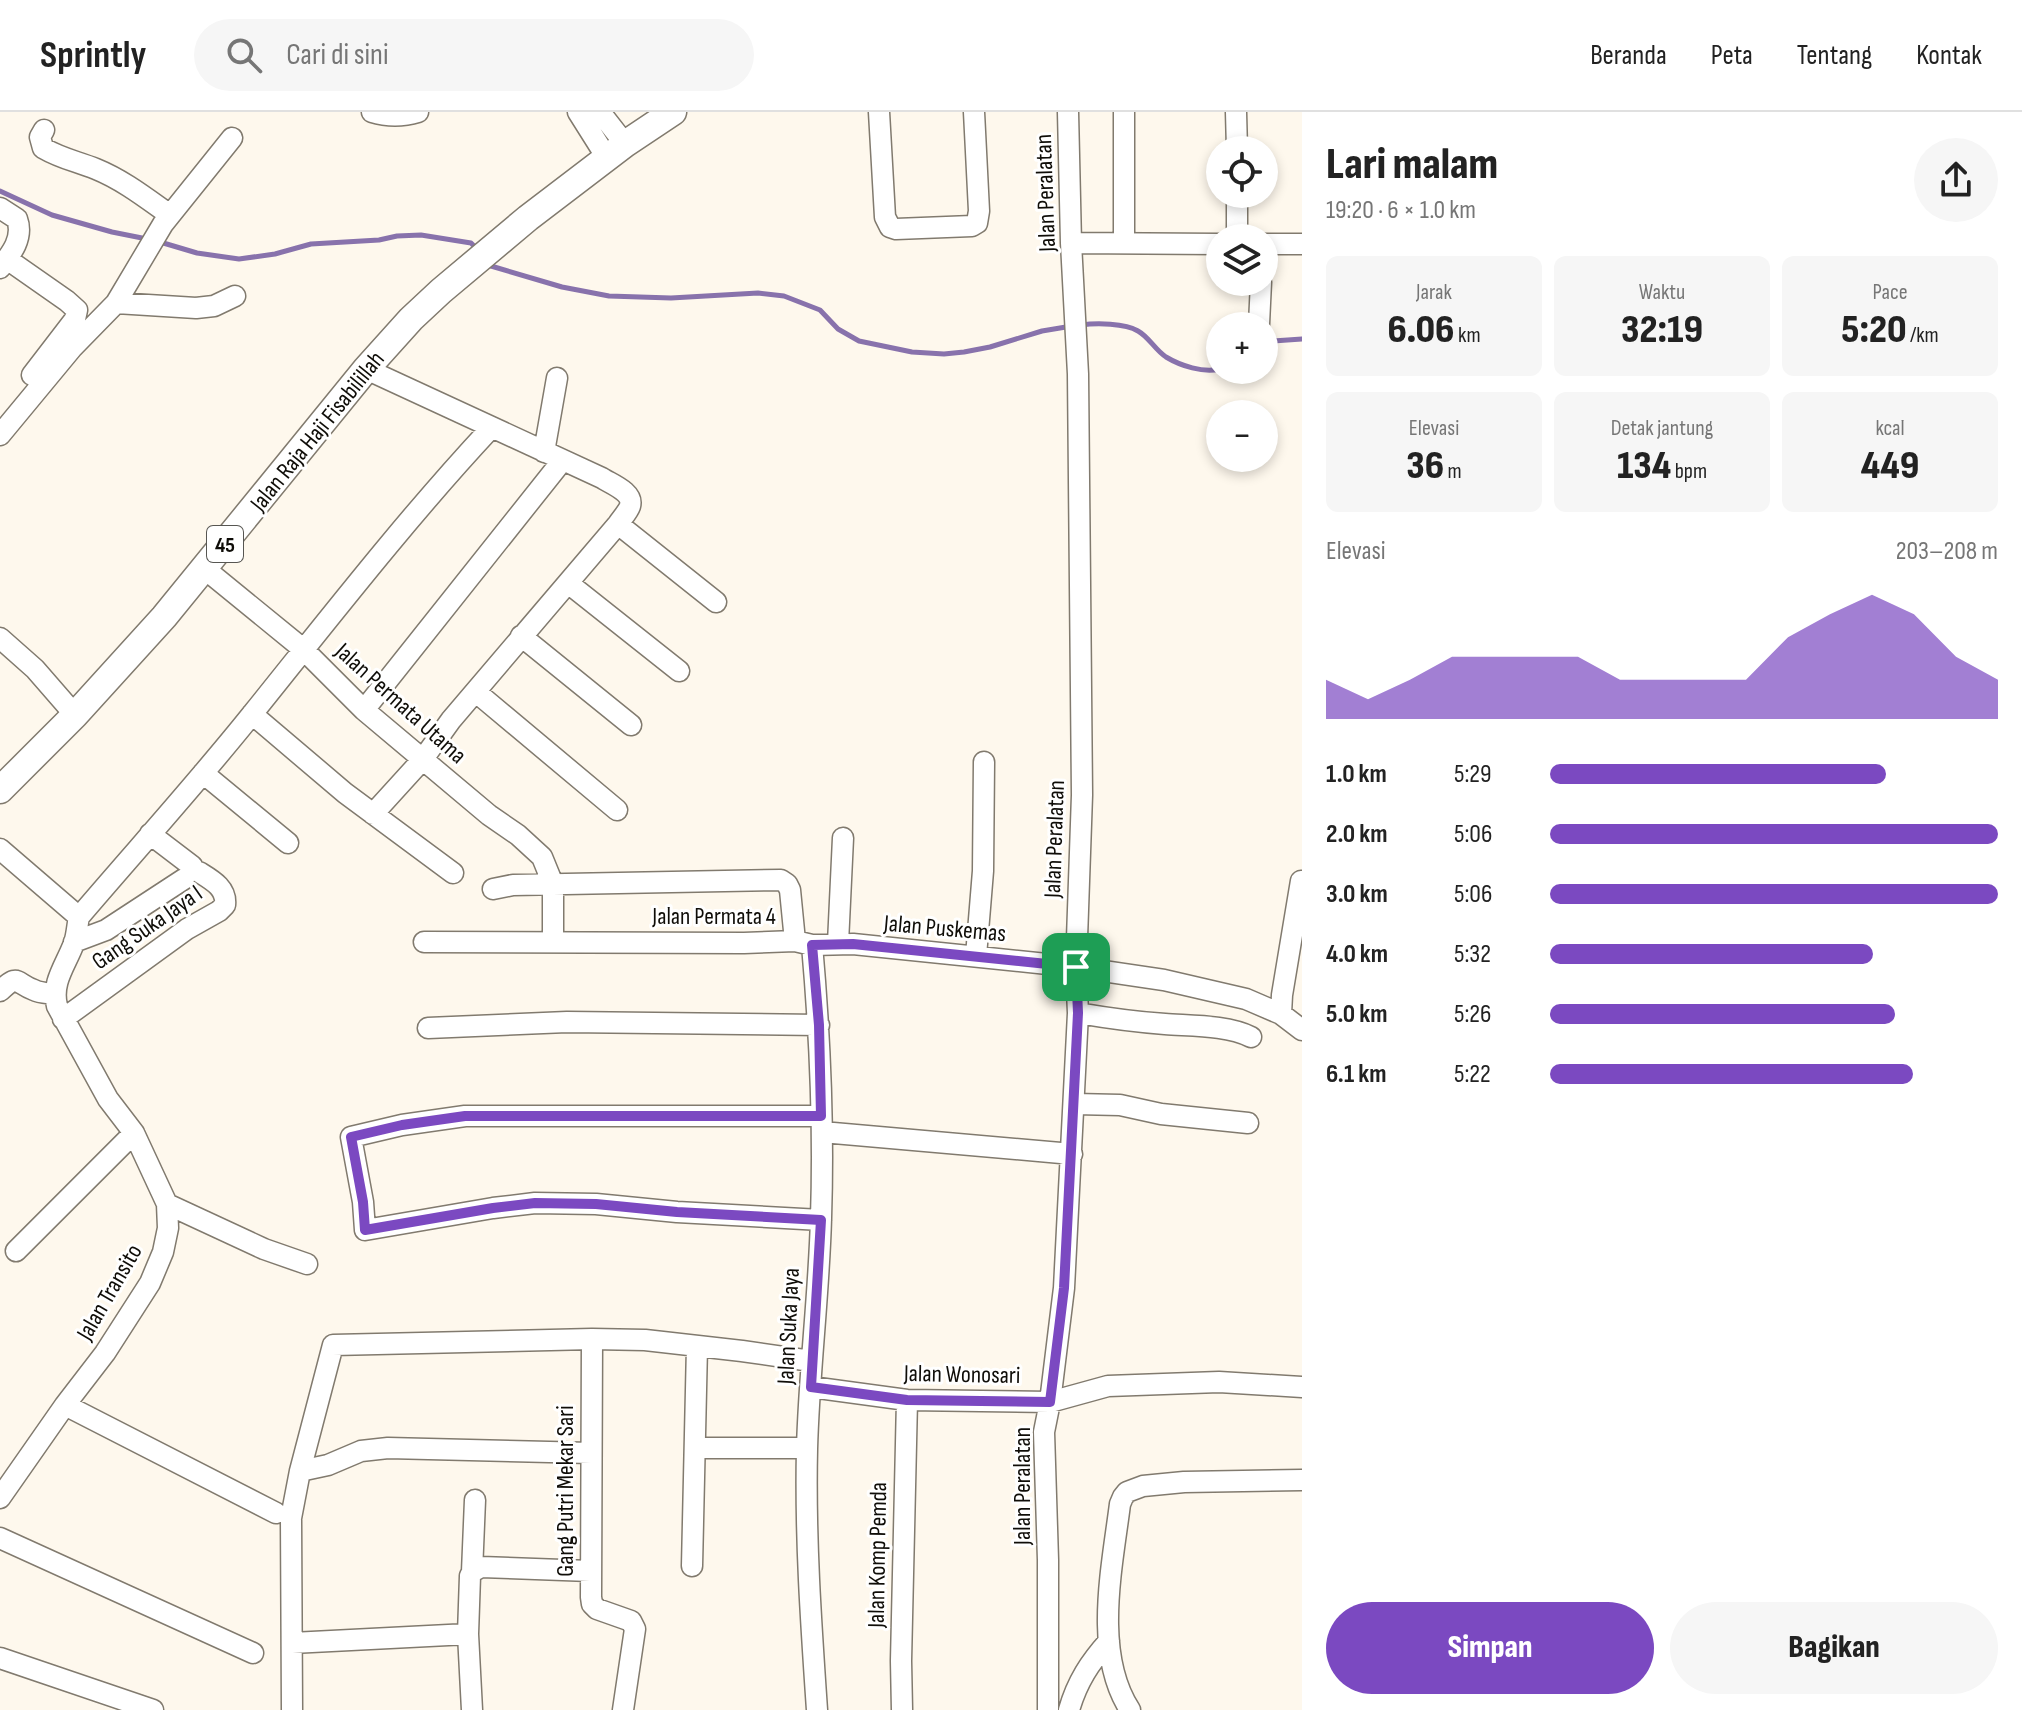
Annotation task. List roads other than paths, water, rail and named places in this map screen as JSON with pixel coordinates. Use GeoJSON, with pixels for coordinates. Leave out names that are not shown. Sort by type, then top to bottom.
{"type":"FeatureCollection","features":[{"type":"Feature","properties":{"kind":"main road","name":"Jalan Raja Haji Fisabilillah"},"geometry":{"type":"LineString","coordinates":[[0,790],[75,715],[164,617],[366,369],[411,319],[528,218],[673,112]]}},
{"type":"Feature","properties":{"kind":"street"},"geometry":{"type":"LineString","coordinates":[[372,112],[384,116],[418,112]]}},
{"type":"Feature","properties":{"kind":"street"},"geometry":{"type":"LineString","coordinates":[[578,112],[616,151]]}},
{"type":"Feature","properties":{"kind":"street"},"geometry":{"type":"LineString","coordinates":[[600,112],[616,151]]}},
{"type":"Feature","properties":{"kind":"street"},"geometry":{"type":"LineString","coordinates":[[879,112],[885,217],[890,227],[896,229],[972,226],[977,223],[974,112]]}},
{"type":"Feature","properties":{"kind":"street","name":"Jalan Peralatan"},"geometry":{"type":"LineString","coordinates":[[1048,1710],[1044,1432],[1064,1288],[1075,1104],[1082,795],[1078,374],[1068,112]]}},
{"type":"Feature","properties":{"kind":"street"},"geometry":{"type":"LineString","coordinates":[[1124,112],[1124,243]]}},
{"type":"Feature","properties":{"kind":"street"},"geometry":{"type":"LineString","coordinates":[[1236,112],[1237,136]]}},
{"type":"Feature","properties":{"kind":"street"},"geometry":{"type":"LineString","coordinates":[[44,130],[40,137],[43,148],[58,157],[92,167],[124,182],[170,215]]}},
{"type":"Feature","properties":{"kind":"street"},"geometry":{"type":"LineString","coordinates":[[0,435],[72,348],[116,303],[163,224],[232,138]]}},
{"type":"Feature","properties":{"kind":"street"},"geometry":{"type":"LineString","coordinates":[[0,208],[17,219],[21,232],[4,264],[77,310],[75,319],[0,416]]}},
{"type":"Feature","properties":{"kind":"street"},"geometry":{"type":"LineString","coordinates":[[1071,243],[1206,244]]}},
{"type":"Feature","properties":{"kind":"street"},"geometry":{"type":"LineString","coordinates":[[1278,244],[1302,244]]}},
{"type":"Feature","properties":{"kind":"street"},"geometry":{"type":"LineString","coordinates":[[116,303],[196,308],[214,306],[235,296]]}},
{"type":"Feature","properties":{"kind":"street"},"geometry":{"type":"LineString","coordinates":[[366,369],[602,478],[631,500],[630,507],[618,524],[451,720],[423,759],[373,814]]}},
{"type":"Feature","properties":{"kind":"street"},"geometry":{"type":"LineString","coordinates":[[364,710],[553,456],[557,378]]}},
{"type":"Feature","properties":{"kind":"street"},"geometry":{"type":"LineString","coordinates":[[0,991],[10,981],[17,980],[37,991],[54,994],[74,942],[79,917],[491,428]]}},
{"type":"Feature","properties":{"kind":"street"},"geometry":{"type":"LineString","coordinates":[[618,524],[716,602]]}},
{"type":"Feature","properties":{"kind":"street","name":"Jalan Permata Utama"},"geometry":{"type":"LineString","coordinates":[[205,569],[303,649],[364,710],[489,815],[518,835],[542,857],[553,884]]}},
{"type":"Feature","properties":{"kind":"street"},"geometry":{"type":"LineString","coordinates":[[568,583],[679,671]]}},
{"type":"Feature","properties":{"kind":"street"},"geometry":{"type":"LineString","coordinates":[[521,636],[631,725]]}},
{"type":"Feature","properties":{"kind":"street"},"geometry":{"type":"LineString","coordinates":[[0,638],[35,669],[75,715]]}},
{"type":"Feature","properties":{"kind":"street"},"geometry":{"type":"LineString","coordinates":[[476,692],[617,810]]}},
{"type":"Feature","properties":{"kind":"street"},"geometry":{"type":"LineString","coordinates":[[252,714],[373,814],[453,873]]}},
{"type":"Feature","properties":{"kind":"street"},"geometry":{"type":"LineString","coordinates":[[976,956],[983,871],[984,762]]}},
{"type":"Feature","properties":{"kind":"street"},"geometry":{"type":"LineString","coordinates":[[203,773],[288,843]]}},
{"type":"Feature","properties":{"kind":"street"},"geometry":{"type":"LineString","coordinates":[[74,942],[106,930],[192,872],[150,834]]}},
{"type":"Feature","properties":{"kind":"street"},"geometry":{"type":"LineString","coordinates":[[838,943],[843,838]]}},
{"type":"Feature","properties":{"kind":"street"},"geometry":{"type":"LineString","coordinates":[[0,849],[79,917]]}},
{"type":"Feature","properties":{"kind":"street","name":"Gang Suka Jaya I"},"geometry":{"type":"LineString","coordinates":[[63,1019],[225,905],[224,892],[211,879],[192,872]]}},
{"type":"Feature","properties":{"kind":"street","name":"Jalan Permata 4"},"geometry":{"type":"LineString","coordinates":[[424,942],[803,943],[790,890],[781,880],[513,885],[493,889]]}},
{"type":"Feature","properties":{"kind":"street"},"geometry":{"type":"LineString","coordinates":[[1281,1014],[1301,881]]}},
{"type":"Feature","properties":{"kind":"street"},"geometry":{"type":"LineString","coordinates":[[553,884],[553,941]]}},
{"type":"Feature","properties":{"kind":"street","name":"Jalan Puskemas"},"geometry":{"type":"LineString","coordinates":[[803,943],[838,943],[976,956],[1164,980],[1246,999],[1281,1014],[1302,1030]]}},
{"type":"Feature","properties":{"kind":"street","name":"Jalan Suka Jaya"},"geometry":{"type":"LineString","coordinates":[[803,943],[819,1025],[822,1124],[821,1220],[807,1448],[810,1619],[817,1710]]}},
{"type":"Feature","properties":{"kind":"street","name":"Jalan Transito"},"geometry":{"type":"LineString","coordinates":[[0,1498],[105,1353],[150,1283],[163,1252],[168,1228],[167,1204],[134,1133],[103,1088],[63,1019],[54,994]]}},
{"type":"Feature","properties":{"kind":"street"},"geometry":{"type":"LineString","coordinates":[[1078,1013],[1217,1029],[1251,1037]]}},
{"type":"Feature","properties":{"kind":"street"},"geometry":{"type":"LineString","coordinates":[[428,1028],[567,1022],[819,1025]]}},
{"type":"Feature","properties":{"kind":"street"},"geometry":{"type":"LineString","coordinates":[[1075,1104],[1120,1105],[1161,1114],[1248,1123]]}},
{"type":"Feature","properties":{"kind":"street"},"geometry":{"type":"LineString","coordinates":[[821,1220],[596,1204],[535,1203],[365,1230],[351,1137],[402,1125],[465,1116],[822,1124],[1072,1154]]}},
{"type":"Feature","properties":{"kind":"street"},"geometry":{"type":"LineString","coordinates":[[16,1251],[134,1133]]}},
{"type":"Feature","properties":{"kind":"street"},"geometry":{"type":"LineString","coordinates":[[167,1204],[264,1249],[307,1264]]}},
{"type":"Feature","properties":{"kind":"street","name":"Gang Putri Mekar Sari"},"geometry":{"type":"LineString","coordinates":[[592,1339],[592,1604],[634,1624],[623,1710]]}},
{"type":"Feature","properties":{"kind":"street"},"geometry":{"type":"LineString","coordinates":[[292,1710],[291,1518],[333,1345],[645,1340],[811,1361]]}},
{"type":"Feature","properties":{"kind":"street"},"geometry":{"type":"LineString","coordinates":[[692,1566],[697,1346]]}},
{"type":"Feature","properties":{"kind":"street","name":"Jalan Wonosari"},"geometry":{"type":"LineString","coordinates":[[811,1387],[907,1400],[1050,1402],[1108,1386],[1219,1382],[1302,1387]]}},
{"type":"Feature","properties":{"kind":"street","name":"Jalan Komp Pemda"},"geometry":{"type":"LineString","coordinates":[[902,1710],[907,1400]]}},
{"type":"Feature","properties":{"kind":"street"},"geometry":{"type":"LineString","coordinates":[[65,1405],[276,1513]]}},
{"type":"Feature","properties":{"kind":"street"},"geometry":{"type":"LineString","coordinates":[[300,1471],[328,1465],[361,1451],[388,1448],[591,1453]]}},
{"type":"Feature","properties":{"kind":"street"},"geometry":{"type":"LineString","coordinates":[[695,1448],[807,1448]]}},
{"type":"Feature","properties":{"kind":"street"},"geometry":{"type":"LineString","coordinates":[[1130,1710],[1118,1684],[1107,1629],[1120,1504],[1127,1492],[1143,1486],[1184,1482],[1302,1480]]}},
{"type":"Feature","properties":{"kind":"street"},"geometry":{"type":"LineString","coordinates":[[472,1710],[468,1634],[475,1500]]}},
{"type":"Feature","properties":{"kind":"street"},"geometry":{"type":"LineString","coordinates":[[0,1538],[253,1653]]}},
{"type":"Feature","properties":{"kind":"street"},"geometry":{"type":"LineString","coordinates":[[472,1572],[481,1567],[590,1571]]}},
{"type":"Feature","properties":{"kind":"street"},"geometry":{"type":"LineString","coordinates":[[292,1643],[468,1634]]}},
{"type":"Feature","properties":{"kind":"street"},"geometry":{"type":"LineString","coordinates":[[1069,1710],[1084,1672],[1109,1641]]}},
{"type":"Feature","properties":{"kind":"street"},"geometry":{"type":"LineString","coordinates":[[0,1658],[153,1710]]}},
{"type":"Feature","properties":{"kind":"waterway"},"geometry":{"type":"LineString","coordinates":[[0,191],[52,215],[147,239]]}},
{"type":"Feature","properties":{"kind":"waterway"},"geometry":{"type":"LineString","coordinates":[[160,242],[197,253],[239,259],[275,254],[311,244],[421,235],[471,243],[478,250]]}},
{"type":"Feature","properties":{"kind":"waterway"},"geometry":{"type":"LineString","coordinates":[[487,261],[491,266],[562,287],[609,296],[671,298],[758,293],[784,296],[820,310],[838,329],[859,341],[912,352],[964,352],[1072,326]]}},
{"type":"Feature","properties":{"kind":"waterway"},"geometry":{"type":"LineString","coordinates":[[1081,325],[1110,324],[1132,328],[1172,360],[1206,370]]}},
{"type":"Feature","properties":{"kind":"waterway"},"geometry":{"type":"LineString","coordinates":[[1278,341],[1302,339]]}}]}
